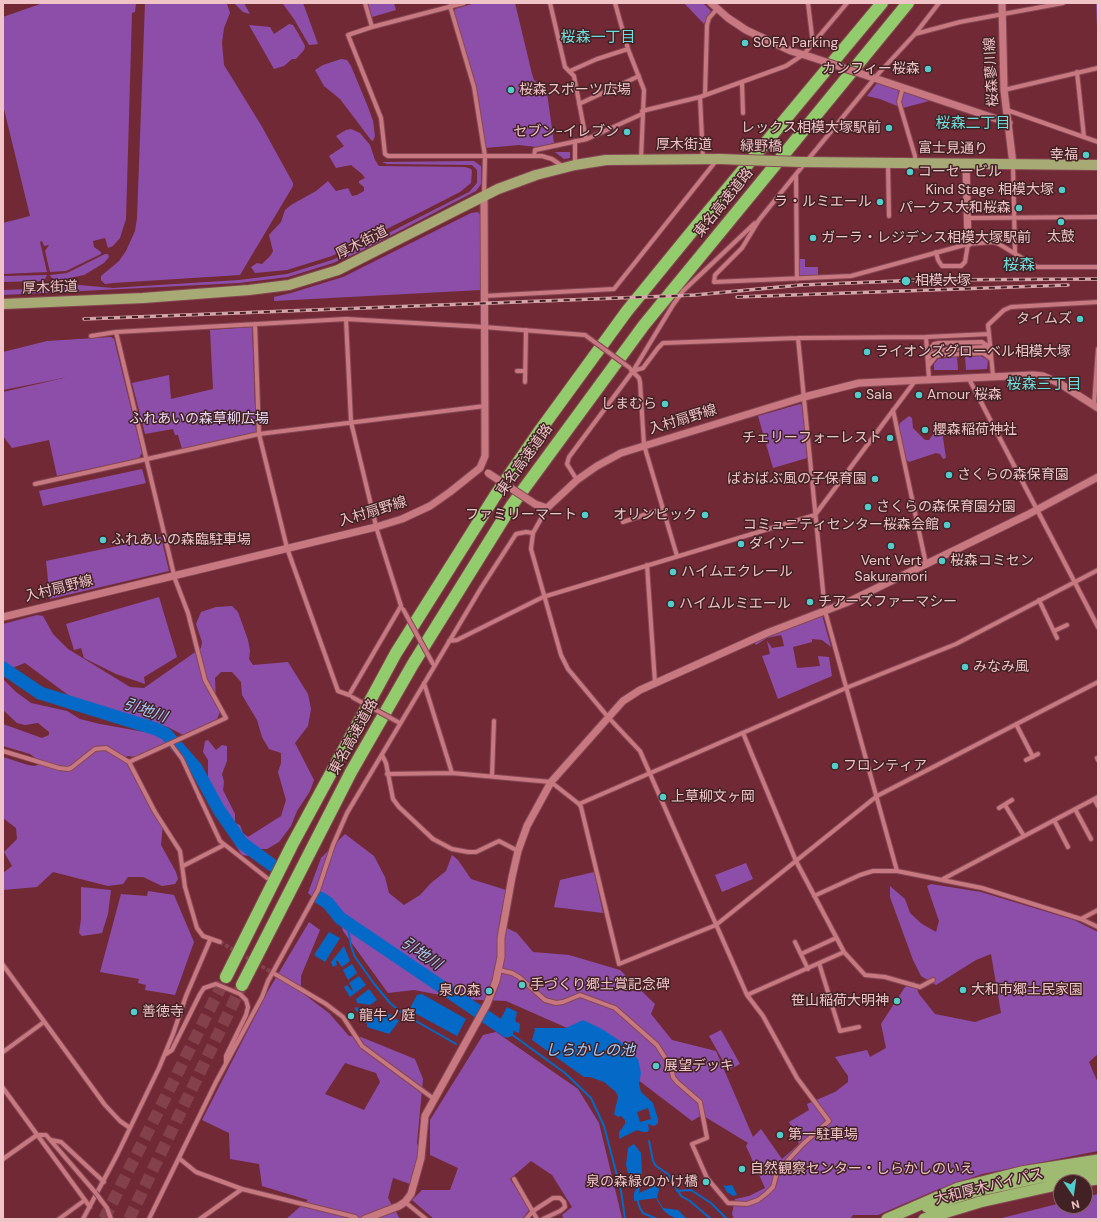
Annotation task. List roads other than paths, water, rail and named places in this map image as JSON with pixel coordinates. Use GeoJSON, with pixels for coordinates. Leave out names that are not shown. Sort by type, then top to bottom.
{"type":"FeatureCollection","features":[{"type":"Feature","properties":{"kind":"highway","name":"東名高速道路"},"geometry":{"type":"LineString","coordinates":[[226,977],[295,838],[396,653],[495,496],[540,429],[628,311],[698,224],[882,3]]}},
{"type":"Feature","properties":{"kind":"highway","name":"東名高速道路"},"geometry":{"type":"LineString","coordinates":[[242,985],[351,772],[413,664],[512,505],[644,325],[908,3]]}},
{"type":"Feature","properties":{"kind":"highway"},"geometry":{"type":"LineString","coordinates":[[891,1219],[958,1188],[1021,1172],[1098,1160]]}},
{"type":"Feature","properties":{"kind":"highway","name":"大和厚木バイパス"},"geometry":{"type":"LineString","coordinates":[[924,1219],[980,1202],[1017,1188],[1098,1168]]}},
{"type":"Feature","properties":{"kind":"highway","name":"大和厚木バイパス"},"geometry":{"type":"LineString","coordinates":[[891,1219],[976,1191],[1053,1185]]}},
{"type":"Feature","properties":{"kind":"highway"},"geometry":{"type":"LineString","coordinates":[[944,1219],[1014,1201],[1053,1194]]}},
{"type":"Feature","properties":{"kind":"main road","name":"厚木街道"},"geometry":{"type":"LineString","coordinates":[[3,304],[150,298],[249,290],[289,285],[338,270],[484,195],[519,181],[575,165],[606,160],[719,160]]}},
{"type":"Feature","properties":{"kind":"main road","name":"緑野橋"},"geometry":{"type":"LineString","coordinates":[[719,160],[804,162]]}},
{"type":"Feature","properties":{"kind":"main road","name":"富士見通り"},"geometry":{"type":"LineString","coordinates":[[804,162],[1098,165]]}},
{"type":"Feature","properties":{"kind":"street"},"geometry":{"type":"LineString","coordinates":[[365,3],[372,27]]}},
{"type":"Feature","properties":{"kind":"street"},"geometry":{"type":"LineString","coordinates":[[464,3],[372,27],[348,35],[381,118],[385,154],[388,156],[534,156],[552,159],[564,168]]}},
{"type":"Feature","properties":{"kind":"street"},"geometry":{"type":"LineString","coordinates":[[550,3],[565,67],[574,76],[586,139]]}},
{"type":"Feature","properties":{"kind":"street"},"geometry":{"type":"LineString","coordinates":[[615,3],[628,48],[640,76],[644,90],[642,113],[642,159]]}},
{"type":"Feature","properties":{"kind":"street"},"geometry":{"type":"LineString","coordinates":[[808,3],[813,44]]}},
{"type":"Feature","properties":{"kind":"street"},"geometry":{"type":"LineString","coordinates":[[534,156],[535,150],[586,139],[642,113],[700,97],[786,66],[804,54],[847,3]]}},
{"type":"Feature","properties":{"kind":"street"},"geometry":{"type":"LineString","coordinates":[[939,3],[915,34],[872,77],[759,220],[742,248],[715,275],[714,282],[851,276],[968,244],[993,242],[1037,267],[1098,267]]}},
{"type":"Feature","properties":{"kind":"street","name":"桜森蓼川線"},"geometry":{"type":"LineString","coordinates":[[1002,3],[1004,90],[1013,164]]}},
{"type":"Feature","properties":{"kind":"street"},"geometry":{"type":"LineString","coordinates":[[915,34],[960,22],[1063,3]]}},
{"type":"Feature","properties":{"kind":"street"},"geometry":{"type":"LineString","coordinates":[[704,95],[707,25],[714,5],[746,30],[766,40],[811,57],[1009,123]]}},
{"type":"Feature","properties":{"kind":"street"},"geometry":{"type":"LineString","coordinates":[[450,6],[472,77],[485,156],[485,456],[480,468],[535,504],[547,508],[533,533],[532,557],[561,655],[568,669],[608,717],[640,751],[747,995],[763,1016],[798,1078],[829,1120],[803,1144],[777,1172],[773,1187],[767,1193],[758,1200],[747,1204],[728,1203],[707,1178],[692,1144],[707,1138],[700,1102],[673,1077],[671,1067],[657,1046],[615,1008],[580,995],[563,1002],[556,1003],[545,1000],[519,977],[512,973],[499,970]]}},
{"type":"Feature","properties":{"kind":"street"},"geometry":{"type":"LineString","coordinates":[[570,71],[597,59],[628,48]]}},
{"type":"Feature","properties":{"kind":"street"},"geometry":{"type":"LineString","coordinates":[[1004,90],[1098,68]]}},
{"type":"Feature","properties":{"kind":"street"},"geometry":{"type":"LineString","coordinates":[[1077,72],[1084,137]]}},
{"type":"Feature","properties":{"kind":"street"},"geometry":{"type":"LineString","coordinates":[[579,104],[640,76]]}},
{"type":"Feature","properties":{"kind":"street"},"geometry":{"type":"LineString","coordinates":[[742,83],[743,113]]}},
{"type":"Feature","properties":{"kind":"street"},"geometry":{"type":"LineString","coordinates":[[903,87],[899,102],[915,156],[915,163]]}},
{"type":"Feature","properties":{"kind":"street"},"geometry":{"type":"LineString","coordinates":[[700,97],[703,160]]}},
{"type":"Feature","properties":{"kind":"street"},"geometry":{"type":"LineString","coordinates":[[1007,110],[1098,142]]}},
{"type":"Feature","properties":{"kind":"street"},"geometry":{"type":"LineString","coordinates":[[575,141],[575,165]]}},
{"type":"Feature","properties":{"kind":"street"},"geometry":{"type":"LineString","coordinates":[[484,296],[614,289],[719,160]]}},
{"type":"Feature","properties":{"kind":"street"},"geometry":{"type":"LineString","coordinates":[[888,162],[889,216]]}},
{"type":"Feature","properties":{"kind":"street"},"geometry":{"type":"LineString","coordinates":[[936,252],[938,260],[942,266],[961,266],[966,262],[968,218],[966,164]]}},
{"type":"Feature","properties":{"kind":"street"},"geometry":{"type":"LineString","coordinates":[[1013,164],[1015,254]]}},
{"type":"Feature","properties":{"kind":"street"},"geometry":{"type":"LineString","coordinates":[[796,174],[797,279]]}},
{"type":"Feature","properties":{"kind":"street"},"geometry":{"type":"LineString","coordinates":[[968,218],[1098,218]]}},
{"type":"Feature","properties":{"kind":"street"},"geometry":{"type":"LineString","coordinates":[[577,480],[567,464],[569,456],[631,370],[683,291],[759,220]]}},
{"type":"Feature","properties":{"kind":"street"},"geometry":{"type":"LineString","coordinates":[[992,376],[988,325],[1004,310],[1011,307],[1098,302]]}},
{"type":"Feature","properties":{"kind":"street"},"geometry":{"type":"LineString","coordinates":[[346,319],[351,422],[376,527],[402,608],[434,665]]}},
{"type":"Feature","properties":{"kind":"street"},"geometry":{"type":"LineString","coordinates":[[91,336],[116,332],[346,319],[484,327],[585,335],[631,370],[639,378],[644,445],[677,556]]}},
{"type":"Feature","properties":{"kind":"street"},"geometry":{"type":"LineString","coordinates":[[255,324],[259,434],[286,548],[338,691],[351,696],[400,723]]}},
{"type":"Feature","properties":{"kind":"street"},"geometry":{"type":"LineString","coordinates":[[525,382],[526,330]]}},
{"type":"Feature","properties":{"kind":"street"},"geometry":{"type":"LineString","coordinates":[[116,332],[174,575],[188,613],[205,680],[226,718],[183,739],[129,762]]}},
{"type":"Feature","properties":{"kind":"street"},"geometry":{"type":"LineString","coordinates":[[631,370],[643,368],[658,348],[664,343],[798,338],[926,337],[989,334]]}},
{"type":"Feature","properties":{"kind":"street"},"geometry":{"type":"LineString","coordinates":[[926,337],[929,379]]}},
{"type":"Feature","properties":{"kind":"street"},"geometry":{"type":"LineString","coordinates":[[798,338],[825,611],[897,871]]}},
{"type":"Feature","properties":{"kind":"street"},"geometry":{"type":"LineString","coordinates":[[927,352],[934,344],[939,343],[982,342],[990,348]]}},
{"type":"Feature","properties":{"kind":"street"},"geometry":{"type":"LineString","coordinates":[[928,359],[932,354],[940,350],[983,347],[990,353]]}},
{"type":"Feature","properties":{"kind":"street"},"geometry":{"type":"LineString","coordinates":[[1096,406],[1098,349]]}},
{"type":"Feature","properties":{"kind":"street"},"geometry":{"type":"LineString","coordinates":[[928,366],[936,356],[941,355],[983,353],[991,360]]}},
{"type":"Feature","properties":{"kind":"street"},"geometry":{"type":"LineString","coordinates":[[518,371],[525,371]]}},
{"type":"Feature","properties":{"kind":"street","name":"入村扇野線"},"geometry":{"type":"LineString","coordinates":[[547,508],[577,480],[609,459],[644,445],[804,397],[859,383],[992,376],[1043,376],[1059,383],[1096,406]]}},
{"type":"Feature","properties":{"kind":"street"},"geometry":{"type":"LineString","coordinates":[[968,377],[1098,627]]}},
{"type":"Feature","properties":{"kind":"street"},"geometry":{"type":"LineString","coordinates":[[449,641],[457,640],[543,597],[815,515],[916,380]]}},
{"type":"Feature","properties":{"kind":"street"},"geometry":{"type":"LineString","coordinates":[[35,484],[259,434],[485,406]]}},
{"type":"Feature","properties":{"kind":"street"},"geometry":{"type":"LineString","coordinates":[[893,410],[926,565]]}},
{"type":"Feature","properties":{"kind":"street","name":"入村扇野線"},"geometry":{"type":"LineString","coordinates":[[3,617],[376,527],[402,519],[430,506],[480,468]]}},
{"type":"Feature","properties":{"kind":"street"},"geometry":{"type":"LineString","coordinates":[[365,1219],[405,1202],[411,1194],[421,1158],[425,1116],[478,1021],[499,970],[501,938],[518,851],[527,826],[551,782],[608,717],[627,698],[656,683],[767,633],[825,611],[926,565],[1037,510],[1098,477]]}},
{"type":"Feature","properties":{"kind":"street"},"geometry":{"type":"LineString","coordinates":[[623,522],[662,509]]}},
{"type":"Feature","properties":{"kind":"street"},"geometry":{"type":"LineString","coordinates":[[149,1219],[226,1065],[262,997],[268,981],[318,890],[333,845],[347,813],[434,665],[516,534],[526,532],[533,533]]}},
{"type":"Feature","properties":{"kind":"street"},"geometry":{"type":"LineString","coordinates":[[647,565],[656,683]]}},
{"type":"Feature","properties":{"kind":"street"},"geometry":{"type":"LineString","coordinates":[[579,804],[846,688],[956,644],[1098,570]]}},
{"type":"Feature","properties":{"kind":"street"},"geometry":{"type":"LineString","coordinates":[[1039,600],[1057,638]]}},
{"type":"Feature","properties":{"kind":"street"},"geometry":{"type":"LineString","coordinates":[[351,696],[402,608]]}},
{"type":"Feature","properties":{"kind":"street"},"geometry":{"type":"LineString","coordinates":[[1054,631],[1067,625]]}},
{"type":"Feature","properties":{"kind":"street"},"geometry":{"type":"LineString","coordinates":[[387,774],[452,773],[551,782],[579,804],[581,806],[619,964],[716,925],[877,796],[1098,682]]}},
{"type":"Feature","properties":{"kind":"street"},"geometry":{"type":"LineString","coordinates":[[424,683],[452,773]]}},
{"type":"Feature","properties":{"kind":"street"},"geometry":{"type":"LineString","coordinates":[[492,776],[494,721]]}},
{"type":"Feature","properties":{"kind":"street"},"geometry":{"type":"LineString","coordinates":[[1016,724],[1033,757]]}},
{"type":"Feature","properties":{"kind":"street"},"geometry":{"type":"LineString","coordinates":[[743,733],[796,861],[844,952],[865,975],[885,977],[920,987],[933,980]]}},
{"type":"Feature","properties":{"kind":"street"},"geometry":{"type":"LineString","coordinates":[[171,744],[182,759],[220,841],[267,878]]}},
{"type":"Feature","properties":{"kind":"street"},"geometry":{"type":"LineString","coordinates":[[3,751],[59,768],[68,769],[96,749],[106,748],[129,762],[155,812],[180,851],[186,887],[197,928],[203,936],[210,940],[220,942]]}},
{"type":"Feature","properties":{"kind":"street"},"geometry":{"type":"LineString","coordinates":[[1026,760],[1038,754]]}},
{"type":"Feature","properties":{"kind":"street"},"geometry":{"type":"LineString","coordinates":[[382,755],[386,763],[393,799],[442,845],[452,849],[476,852],[499,841],[518,851]]}},
{"type":"Feature","properties":{"kind":"street"},"geometry":{"type":"LineString","coordinates":[[943,879],[1096,798],[1098,806]]}},
{"type":"Feature","properties":{"kind":"street"},"geometry":{"type":"LineString","coordinates":[[999,808],[1012,800]]}},
{"type":"Feature","properties":{"kind":"street"},"geometry":{"type":"LineString","coordinates":[[1005,804],[1024,836]]}},
{"type":"Feature","properties":{"kind":"street"},"geometry":{"type":"LineString","coordinates":[[1075,809],[1091,839]]}},
{"type":"Feature","properties":{"kind":"street"},"geometry":{"type":"LineString","coordinates":[[1054,820],[1068,847]]}},
{"type":"Feature","properties":{"kind":"street"},"geometry":{"type":"LineString","coordinates":[[183,866],[224,845]]}},
{"type":"Feature","properties":{"kind":"street"},"geometry":{"type":"LineString","coordinates":[[814,896],[860,875],[873,872],[897,871],[982,888],[1081,919],[1098,927]]}},
{"type":"Feature","properties":{"kind":"street"},"geometry":{"type":"LineString","coordinates":[[1081,919],[1098,910]]}},
{"type":"Feature","properties":{"kind":"street"},"geometry":{"type":"LineString","coordinates":[[801,954],[836,938]]}},
{"type":"Feature","properties":{"kind":"street"},"geometry":{"type":"LineString","coordinates":[[83,1219],[104,1182],[164,1055],[186,996],[210,940]]}},
{"type":"Feature","properties":{"kind":"street"},"geometry":{"type":"LineString","coordinates":[[795,942],[808,969]]}},
{"type":"Feature","properties":{"kind":"street"},"geometry":{"type":"LineString","coordinates":[[747,995],[844,952]]}},
{"type":"Feature","properties":{"kind":"street"},"geometry":{"type":"LineString","coordinates":[[819,963],[840,1031],[859,1027]]}},
{"type":"Feature","properties":{"kind":"street"},"geometry":{"type":"LineString","coordinates":[[3,965],[105,1105],[120,1121],[130,1128]]}},
{"type":"Feature","properties":{"kind":"street"},"geometry":{"type":"LineString","coordinates":[[275,974],[326,1004],[343,1017],[362,1046],[434,1099]]}},
{"type":"Feature","properties":{"kind":"street"},"geometry":{"type":"LineString","coordinates":[[164,1055],[172,1050],[204,988],[216,984],[240,994],[246,1000],[248,1007],[246,1015],[226,1056],[226,1065]]}},
{"type":"Feature","properties":{"kind":"street"},"geometry":{"type":"LineString","coordinates":[[3,1052],[44,1022]]}},
{"type":"Feature","properties":{"kind":"street"},"geometry":{"type":"LineString","coordinates":[[3,1088],[90,1207]]}},
{"type":"Feature","properties":{"kind":"street"},"geometry":{"type":"LineString","coordinates":[[3,1159],[37,1134],[46,1135],[95,1192],[107,1208],[111,1219]]}},
{"type":"Feature","properties":{"kind":"street"},"geometry":{"type":"LineString","coordinates":[[51,1140],[61,1142],[104,1182]]}},
{"type":"Feature","properties":{"kind":"street"},"geometry":{"type":"LineString","coordinates":[[180,1159],[196,1172],[242,1189],[355,1217],[357,1219]]}},
{"type":"Feature","properties":{"kind":"street"},"geometry":{"type":"LineString","coordinates":[[514,1179],[537,1219]]}},
{"type":"Feature","properties":{"kind":"street"},"geometry":{"type":"LineString","coordinates":[[200,1219],[242,1189]]}},
{"type":"Feature","properties":{"kind":"street"},"geometry":{"type":"LineString","coordinates":[[526,1219],[533,1211],[553,1198],[560,1198],[564,1202],[565,1207],[560,1212],[544,1219]]}},
{"type":"Feature","properties":{"kind":"street"},"geometry":{"type":"LineString","coordinates":[[60,1219],[85,1200]]}},
{"type":"Feature","properties":{"kind":"street"},"geometry":{"type":"LineString","coordinates":[[405,1202],[426,1219]]}},
{"type":"Feature","properties":{"kind":"water"},"geometry":{"type":"Polygon","coordinates":[[[329,932],[340,938],[325,962],[314,955],[329,932]]]}},
{"type":"Feature","properties":{"kind":"water"},"geometry":{"type":"Polygon","coordinates":[[[344,946],[350,961],[342,967],[337,960],[337,965],[333,967],[331,962],[344,946]]]}},
{"type":"Feature","properties":{"kind":"water"},"geometry":{"type":"Polygon","coordinates":[[[352,964],[357,973],[348,980],[343,970],[352,964]]]}},
{"type":"Feature","properties":{"kind":"water"},"geometry":{"type":"Polygon","coordinates":[[[359,976],[366,985],[350,997],[344,987],[347,985],[352,991],[353,990],[349,983],[359,976]]]}},
{"type":"Feature","properties":{"kind":"water"},"geometry":{"type":"Polygon","coordinates":[[[369,989],[377,1000],[370,1005],[357,1003],[356,999],[369,989]]]}},
{"type":"Feature","properties":{"kind":"water"},"geometry":{"type":"Polygon","coordinates":[[[422,994],[466,1019],[457,1036],[409,1010],[417,995],[422,994]]]}},
{"type":"Feature","properties":{"kind":"water"},"geometry":{"type":"Polygon","coordinates":[[[355,1007],[392,1015],[399,1021],[389,1034],[367,1027],[367,1024],[355,1007]]]}},
{"type":"Feature","properties":{"kind":"water"},"geometry":{"type":"Polygon","coordinates":[[[507,1007],[517,1012],[515,1021],[520,1024],[519,1033],[498,1024],[507,1007]]]}},
{"type":"Feature","properties":{"kind":"water","name":"しらかしの池"},"geometry":{"type":"Polygon","coordinates":[[[583,1020],[602,1029],[620,1041],[638,1059],[641,1073],[639,1084],[641,1092],[653,1103],[658,1119],[658,1123],[654,1126],[648,1124],[649,1130],[647,1132],[637,1130],[619,1139],[619,1132],[625,1124],[625,1120],[621,1116],[618,1117],[614,1114],[618,1097],[616,1092],[604,1082],[590,1077],[584,1077],[532,1040],[535,1030],[534,1028],[566,1028],[583,1020]]]}},
{"type":"Feature","properties":{"kind":"water"},"geometry":{"type":"Polygon","coordinates":[[[634,1144],[641,1153],[642,1177],[639,1193],[655,1186],[658,1187],[659,1190],[657,1198],[663,1208],[678,1210],[687,1219],[675,1218],[669,1215],[663,1210],[656,1198],[634,1201],[634,1193],[640,1180],[640,1176],[628,1173],[626,1165],[628,1148],[634,1144]]]}},
{"type":"Feature","properties":{"kind":"water"},"geometry":{"type":"Polygon","coordinates":[[[723,1185],[732,1185],[737,1195],[733,1196],[727,1192],[723,1185]]]}},
{"type":"Feature","properties":{"kind":"waterway","name":"引地川"},"geometry":{"type":"LineString","coordinates":[[3,668],[40,693],[156,729],[166,734],[196,768],[219,810],[242,843],[272,865]]}},
{"type":"Feature","properties":{"kind":"waterway","name":"引地川"},"geometry":{"type":"LineString","coordinates":[[320,898],[328,903],[340,918],[507,1031]]}},
{"type":"Feature","properties":{"kind":"waterway"},"geometry":{"type":"LineString","coordinates":[[347,922],[351,946],[355,957],[390,1003],[402,1013],[456,1044]]}},
{"type":"Feature","properties":{"kind":"waterway"},"geometry":{"type":"LineString","coordinates":[[510,1027],[507,1031],[565,1073],[591,1098],[604,1126],[621,1191],[625,1219]]}},
{"type":"Feature","properties":{"kind":"waterway"},"geometry":{"type":"LineString","coordinates":[[649,1141],[653,1161],[656,1166],[668,1174],[681,1196],[690,1201],[711,1219]]}},
{"type":"Feature","properties":{"kind":"waterway"},"geometry":{"type":"LineString","coordinates":[[677,1191],[691,1190],[711,1203],[727,1219]]}},
{"type":"Feature","properties":{"kind":"waterway","name":"引地川"},"geometry":{"type":"LineString","coordinates":[[637,1199],[643,1213],[657,1219]]}},
{"type":"Feature","properties":{"kind":"tunnel"},"geometry":{"type":"LineString","coordinates":[[220,942],[275,974]]}},
{"type":"Feature","properties":{"kind":"tunnel"},"geometry":{"type":"LineString","coordinates":[[104,1219],[226,977]]}},
{"type":"Feature","properties":{"kind":"tunnel"},"geometry":{"type":"LineString","coordinates":[[129,1219],[242,985]]}},
{"type":"Feature","properties":{"kind":"railway"},"geometry":{"type":"LineString","coordinates":[[84,319],[695,295],[801,285],[921,280],[1098,279]]}},
{"type":"Feature","properties":{"kind":"railway"},"geometry":{"type":"LineString","coordinates":[[737,297],[1068,285]]}},
{"type":"Feature","properties":{"kind":"place","name":"SOFA Parking"},"geometry":{"type":"Point","coordinates":[745,43]}},
{"type":"Feature","properties":{"kind":"place","name":"カンフィー桜森"},"geometry":{"type":"Point","coordinates":[928,69]}},
{"type":"Feature","properties":{"kind":"place","name":"桜森スポーツ広場"},"geometry":{"type":"Point","coordinates":[511,90]}},
{"type":"Feature","properties":{"kind":"place","name":"レックス相模大塚駅前"},"geometry":{"type":"Point","coordinates":[889,128]}},
{"type":"Feature","properties":{"kind":"place","name":"セブン-イレブン"},"geometry":{"type":"Point","coordinates":[627,132]}},
{"type":"Feature","properties":{"kind":"place","name":"幸福"},"geometry":{"type":"Point","coordinates":[1086,155]}},
{"type":"Feature","properties":{"kind":"place","name":"コーセービル"},"geometry":{"type":"Point","coordinates":[910,172]}},
{"type":"Feature","properties":{"kind":"place","name":"Kind Stage 相模大塚"},"geometry":{"type":"Point","coordinates":[1062,190]}},
{"type":"Feature","properties":{"kind":"place","name":"ラ・ルミエール"},"geometry":{"type":"Point","coordinates":[880,202]}},
{"type":"Feature","properties":{"kind":"place","name":"パークス大和桜森"},"geometry":{"type":"Point","coordinates":[1019,208]}},
{"type":"Feature","properties":{"kind":"place","name":"太鼓"},"geometry":{"type":"Point","coordinates":[1061,222]}},
{"type":"Feature","properties":{"kind":"place","name":"ガーラ・レジデンス相模大塚駅前"},"geometry":{"type":"Point","coordinates":[813,238]}},
{"type":"Feature","properties":{"kind":"place","name":"相模大塚"},"geometry":{"type":"Point","coordinates":[906,281]}},
{"type":"Feature","properties":{"kind":"place","name":"タイムズ"},"geometry":{"type":"Point","coordinates":[1080,319]}},
{"type":"Feature","properties":{"kind":"place","name":"ライオンズグローベル相模大塚"},"geometry":{"type":"Point","coordinates":[867,352]}},
{"type":"Feature","properties":{"kind":"place","name":"Sala"},"geometry":{"type":"Point","coordinates":[858,395]}},
{"type":"Feature","properties":{"kind":"place","name":"Amour 桜森"},"geometry":{"type":"Point","coordinates":[919,395]}},
{"type":"Feature","properties":{"kind":"place","name":"しまむら"},"geometry":{"type":"Point","coordinates":[665,404]}},
{"type":"Feature","properties":{"kind":"place","name":"櫻森稲荷神社"},"geometry":{"type":"Point","coordinates":[925,430]}},
{"type":"Feature","properties":{"kind":"place","name":"チェリーフォーレスト"},"geometry":{"type":"Point","coordinates":[890,438]}},
{"type":"Feature","properties":{"kind":"place","name":"さくらの森保育園"},"geometry":{"type":"Point","coordinates":[949,475]}},
{"type":"Feature","properties":{"kind":"place","name":"ばおばぶ風の子保育園"},"geometry":{"type":"Point","coordinates":[875,479]}},
{"type":"Feature","properties":{"kind":"place","name":"さくらの森保育園分園"},"geometry":{"type":"Point","coordinates":[868,507]}},
{"type":"Feature","properties":{"kind":"place","name":"ファミリーマート"},"geometry":{"type":"Point","coordinates":[585,515]}},
{"type":"Feature","properties":{"kind":"place","name":"オリンピック"},"geometry":{"type":"Point","coordinates":[705,515]}},
{"type":"Feature","properties":{"kind":"place","name":"コミュニティセンター桜森会館"},"geometry":{"type":"Point","coordinates":[947,525]}},
{"type":"Feature","properties":{"kind":"place","name":"ふれあいの森臨駐車場"},"geometry":{"type":"Point","coordinates":[103,540]}},
{"type":"Feature","properties":{"kind":"place","name":"ダイソー"},"geometry":{"type":"Point","coordinates":[741,544]}},
{"type":"Feature","properties":{"kind":"place","name":"Vent Vert Sakuramori"},"geometry":{"type":"Point","coordinates":[891,546]}},
{"type":"Feature","properties":{"kind":"place","name":"桜森コミセン"},"geometry":{"type":"Point","coordinates":[942,561]}},
{"type":"Feature","properties":{"kind":"place","name":"ハイムエクレール"},"geometry":{"type":"Point","coordinates":[673,572]}},
{"type":"Feature","properties":{"kind":"place","name":"チアーズファーマシー"},"geometry":{"type":"Point","coordinates":[810,602]}},
{"type":"Feature","properties":{"kind":"place","name":"ハイムルミエール"},"geometry":{"type":"Point","coordinates":[671,604]}},
{"type":"Feature","properties":{"kind":"place","name":"みなみ風"},"geometry":{"type":"Point","coordinates":[965,667]}},
{"type":"Feature","properties":{"kind":"place","name":"フロンティア"},"geometry":{"type":"Point","coordinates":[835,766]}},
{"type":"Feature","properties":{"kind":"place","name":"上草柳文ヶ岡"},"geometry":{"type":"Point","coordinates":[663,797]}},
{"type":"Feature","properties":{"kind":"place","name":"手づくり郷土賞記念碑"},"geometry":{"type":"Point","coordinates":[522,985]}},
{"type":"Feature","properties":{"kind":"place","name":"大和市郷土民家園"},"geometry":{"type":"Point","coordinates":[963,990]}},
{"type":"Feature","properties":{"kind":"place","name":"泉の森"},"geometry":{"type":"Point","coordinates":[489,991]}},
{"type":"Feature","properties":{"kind":"place","name":"笹山稲荷大明神"},"geometry":{"type":"Point","coordinates":[897,1001]}},
{"type":"Feature","properties":{"kind":"place","name":"善徳寺"},"geometry":{"type":"Point","coordinates":[134,1012]}},
{"type":"Feature","properties":{"kind":"place","name":"龍牛ノ庭"},"geometry":{"type":"Point","coordinates":[351,1016]}},
{"type":"Feature","properties":{"kind":"place","name":"展望デッキ"},"geometry":{"type":"Point","coordinates":[656,1066]}},
{"type":"Feature","properties":{"kind":"place","name":"第一駐車場"},"geometry":{"type":"Point","coordinates":[780,1135]}},
{"type":"Feature","properties":{"kind":"place","name":"自然観察センター・しらかしのいえ"},"geometry":{"type":"Point","coordinates":[742,1169]}},
{"type":"Feature","properties":{"kind":"place","name":"泉の森緑のかけ橋"},"geometry":{"type":"Point","coordinates":[706,1182]}},
{"type":"Feature","properties":{"kind":"district","name":"桜森一丁目"},"geometry":{"type":"Point","coordinates":[598,38]}},
{"type":"Feature","properties":{"kind":"district","name":"桜森二丁目"},"geometry":{"type":"Point","coordinates":[973,124]}},
{"type":"Feature","properties":{"kind":"district","name":"桜森"},"geometry":{"type":"Point","coordinates":[1019,266]}},
{"type":"Feature","properties":{"kind":"district","name":"桜森三丁目"},"geometry":{"type":"Point","coordinates":[1044,385]}},
{"type":"Feature","properties":{"kind":"park label","name":"ふれあいの森草柳広場"},"geometry":{"type":"Point","coordinates":[199,419]}}]}
